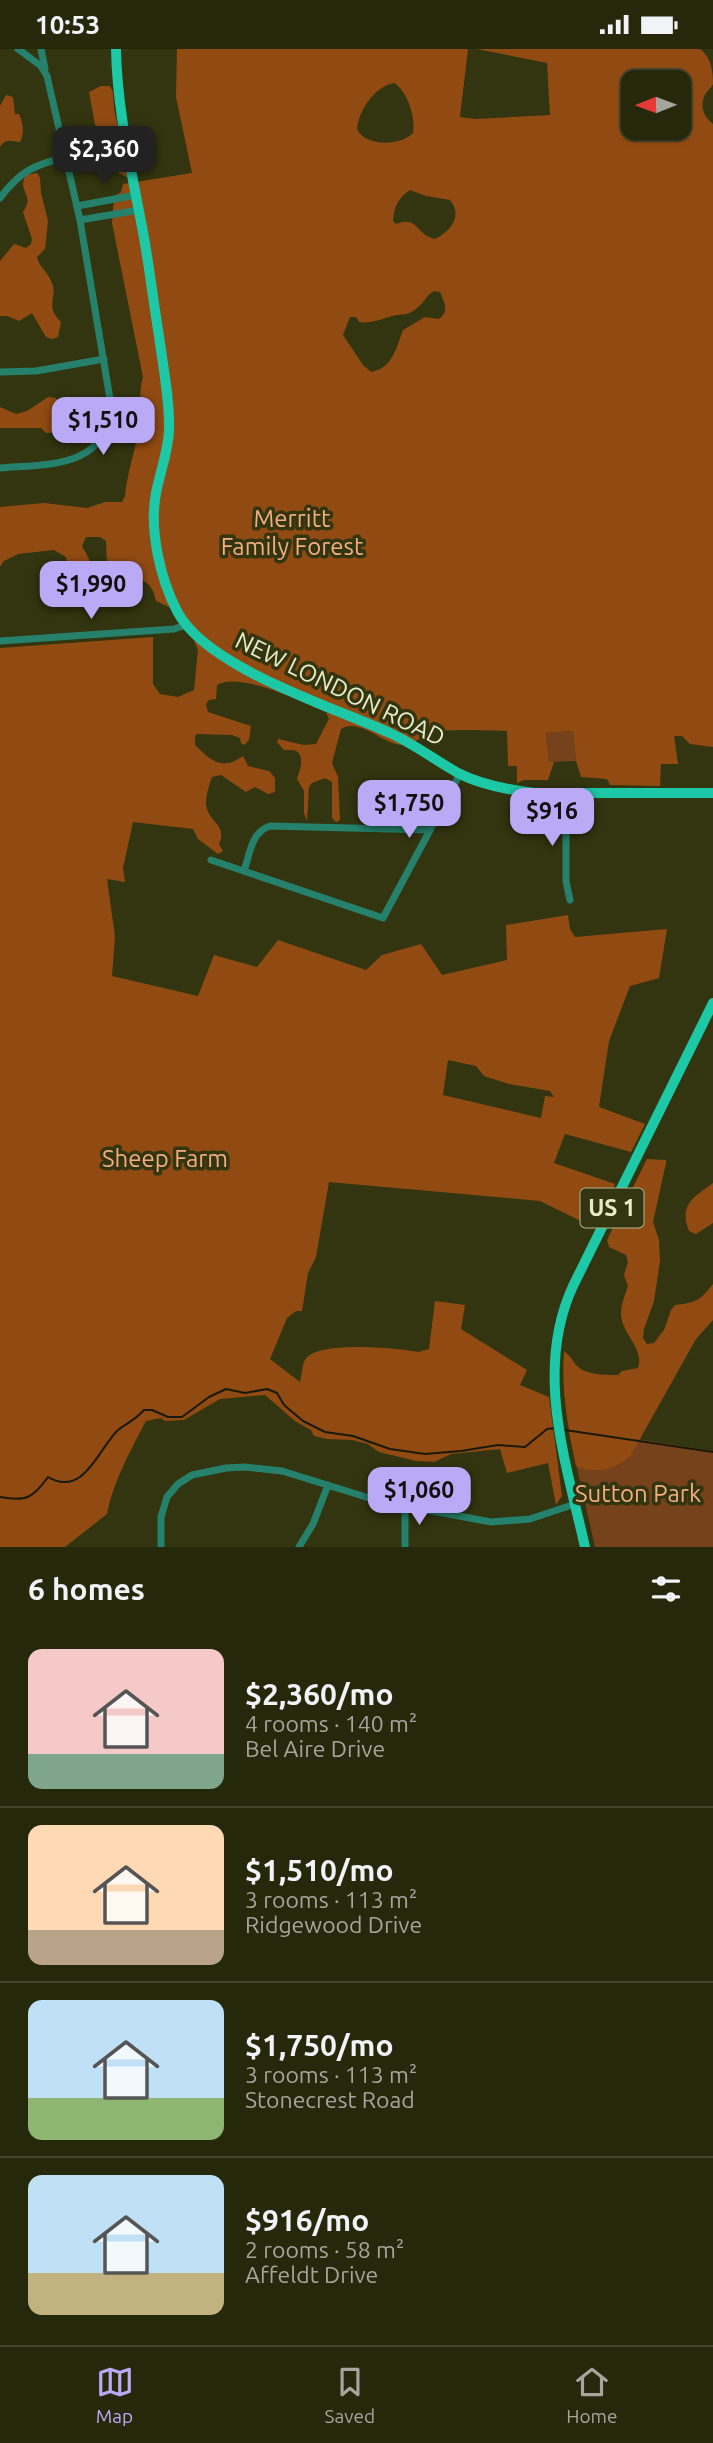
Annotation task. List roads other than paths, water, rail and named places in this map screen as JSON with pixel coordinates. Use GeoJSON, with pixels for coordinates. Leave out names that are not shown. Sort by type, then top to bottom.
{"type":"FeatureCollection","features":[{"type":"Feature","properties":{"kind":"main road","name":"NEW LONDON ROAD"},"geometry":{"type":"LineString","coordinates":[[116,49],[120,104],[139,209],[169,414],[168,442],[156,495],[155,528],[170,595],[186,625],[222,655],[266,679],[318,705],[391,733],[460,774],[478,781],[518,791],[713,795]]}},
{"type":"Feature","properties":{"kind":"main road","name":"US 1"},"geometry":{"type":"LineString","coordinates":[[584,1547],[560,1435],[555,1397],[554,1357],[562,1313],[713,1003]]}},
{"type":"Feature","properties":{"kind":"street"},"geometry":{"type":"LineString","coordinates":[[18,49],[41,66],[47,76]]}},
{"type":"Feature","properties":{"kind":"street"},"geometry":{"type":"LineString","coordinates":[[0,468],[67,462],[83,456],[97,444],[107,429],[111,411],[111,395],[80,220],[41,49]]}},
{"type":"Feature","properties":{"kind":"street"},"geometry":{"type":"LineString","coordinates":[[0,198],[23,172],[66,157]]}},
{"type":"Feature","properties":{"kind":"street"},"geometry":{"type":"LineString","coordinates":[[77,206],[136,195]]}},
{"type":"Feature","properties":{"kind":"street"},"geometry":{"type":"LineString","coordinates":[[80,220],[139,209]]}},
{"type":"Feature","properties":{"kind":"street"},"geometry":{"type":"LineString","coordinates":[[0,372],[36,371],[104,359]]}},
{"type":"Feature","properties":{"kind":"street"},"geometry":{"type":"LineString","coordinates":[[0,641],[174,629],[186,625]]}},
{"type":"Feature","properties":{"kind":"street"},"geometry":{"type":"LineString","coordinates":[[211,860],[383,918],[460,774]]}},
{"type":"Feature","properties":{"kind":"street"},"geometry":{"type":"LineString","coordinates":[[566,793],[566,881],[570,900]]}},
{"type":"Feature","properties":{"kind":"street"},"geometry":{"type":"LineString","coordinates":[[244,871],[256,834],[270,826],[430,830]]}},
{"type":"Feature","properties":{"kind":"street"},"geometry":{"type":"LineString","coordinates":[[161,1547],[161,1517],[167,1497],[178,1484],[192,1475],[226,1468],[265,1468],[299,1474],[363,1497],[405,1507],[502,1523],[535,1518],[575,1503]]}},
{"type":"Feature","properties":{"kind":"street"},"geometry":{"type":"LineString","coordinates":[[299,1547],[313,1524],[328,1486]]}},
{"type":"Feature","properties":{"kind":"street"},"geometry":{"type":"LineString","coordinates":[[405,1507],[405,1547]]}},
{"type":"Feature","properties":{"kind":"waterway"},"geometry":{"type":"LineString","coordinates":[[0,1497],[28,1497],[38,1490],[48,1477],[61,1482],[81,1476],[118,1430],[144,1410],[152,1410],[168,1417],[182,1417],[209,1397],[226,1389],[245,1393],[267,1389],[277,1393],[284,1405],[303,1421],[325,1432],[353,1436],[390,1449],[425,1454],[498,1445],[525,1447],[547,1429],[556,1428]]}},
{"type":"Feature","properties":{"kind":"waterway"},"geometry":{"type":"LineString","coordinates":[[565,1430],[713,1452]]}},
{"type":"Feature","properties":{"kind":"park label","name":"Merritt Family Forest"},"geometry":{"type":"Point","coordinates":[292,533]}},
{"type":"Feature","properties":{"kind":"park label","name":"Sheep Farm"},"geometry":{"type":"Point","coordinates":[165,1159]}},
{"type":"Feature","properties":{"kind":"park label","name":"Sutton Park"},"geometry":{"type":"Point","coordinates":[638,1494]}}]}
